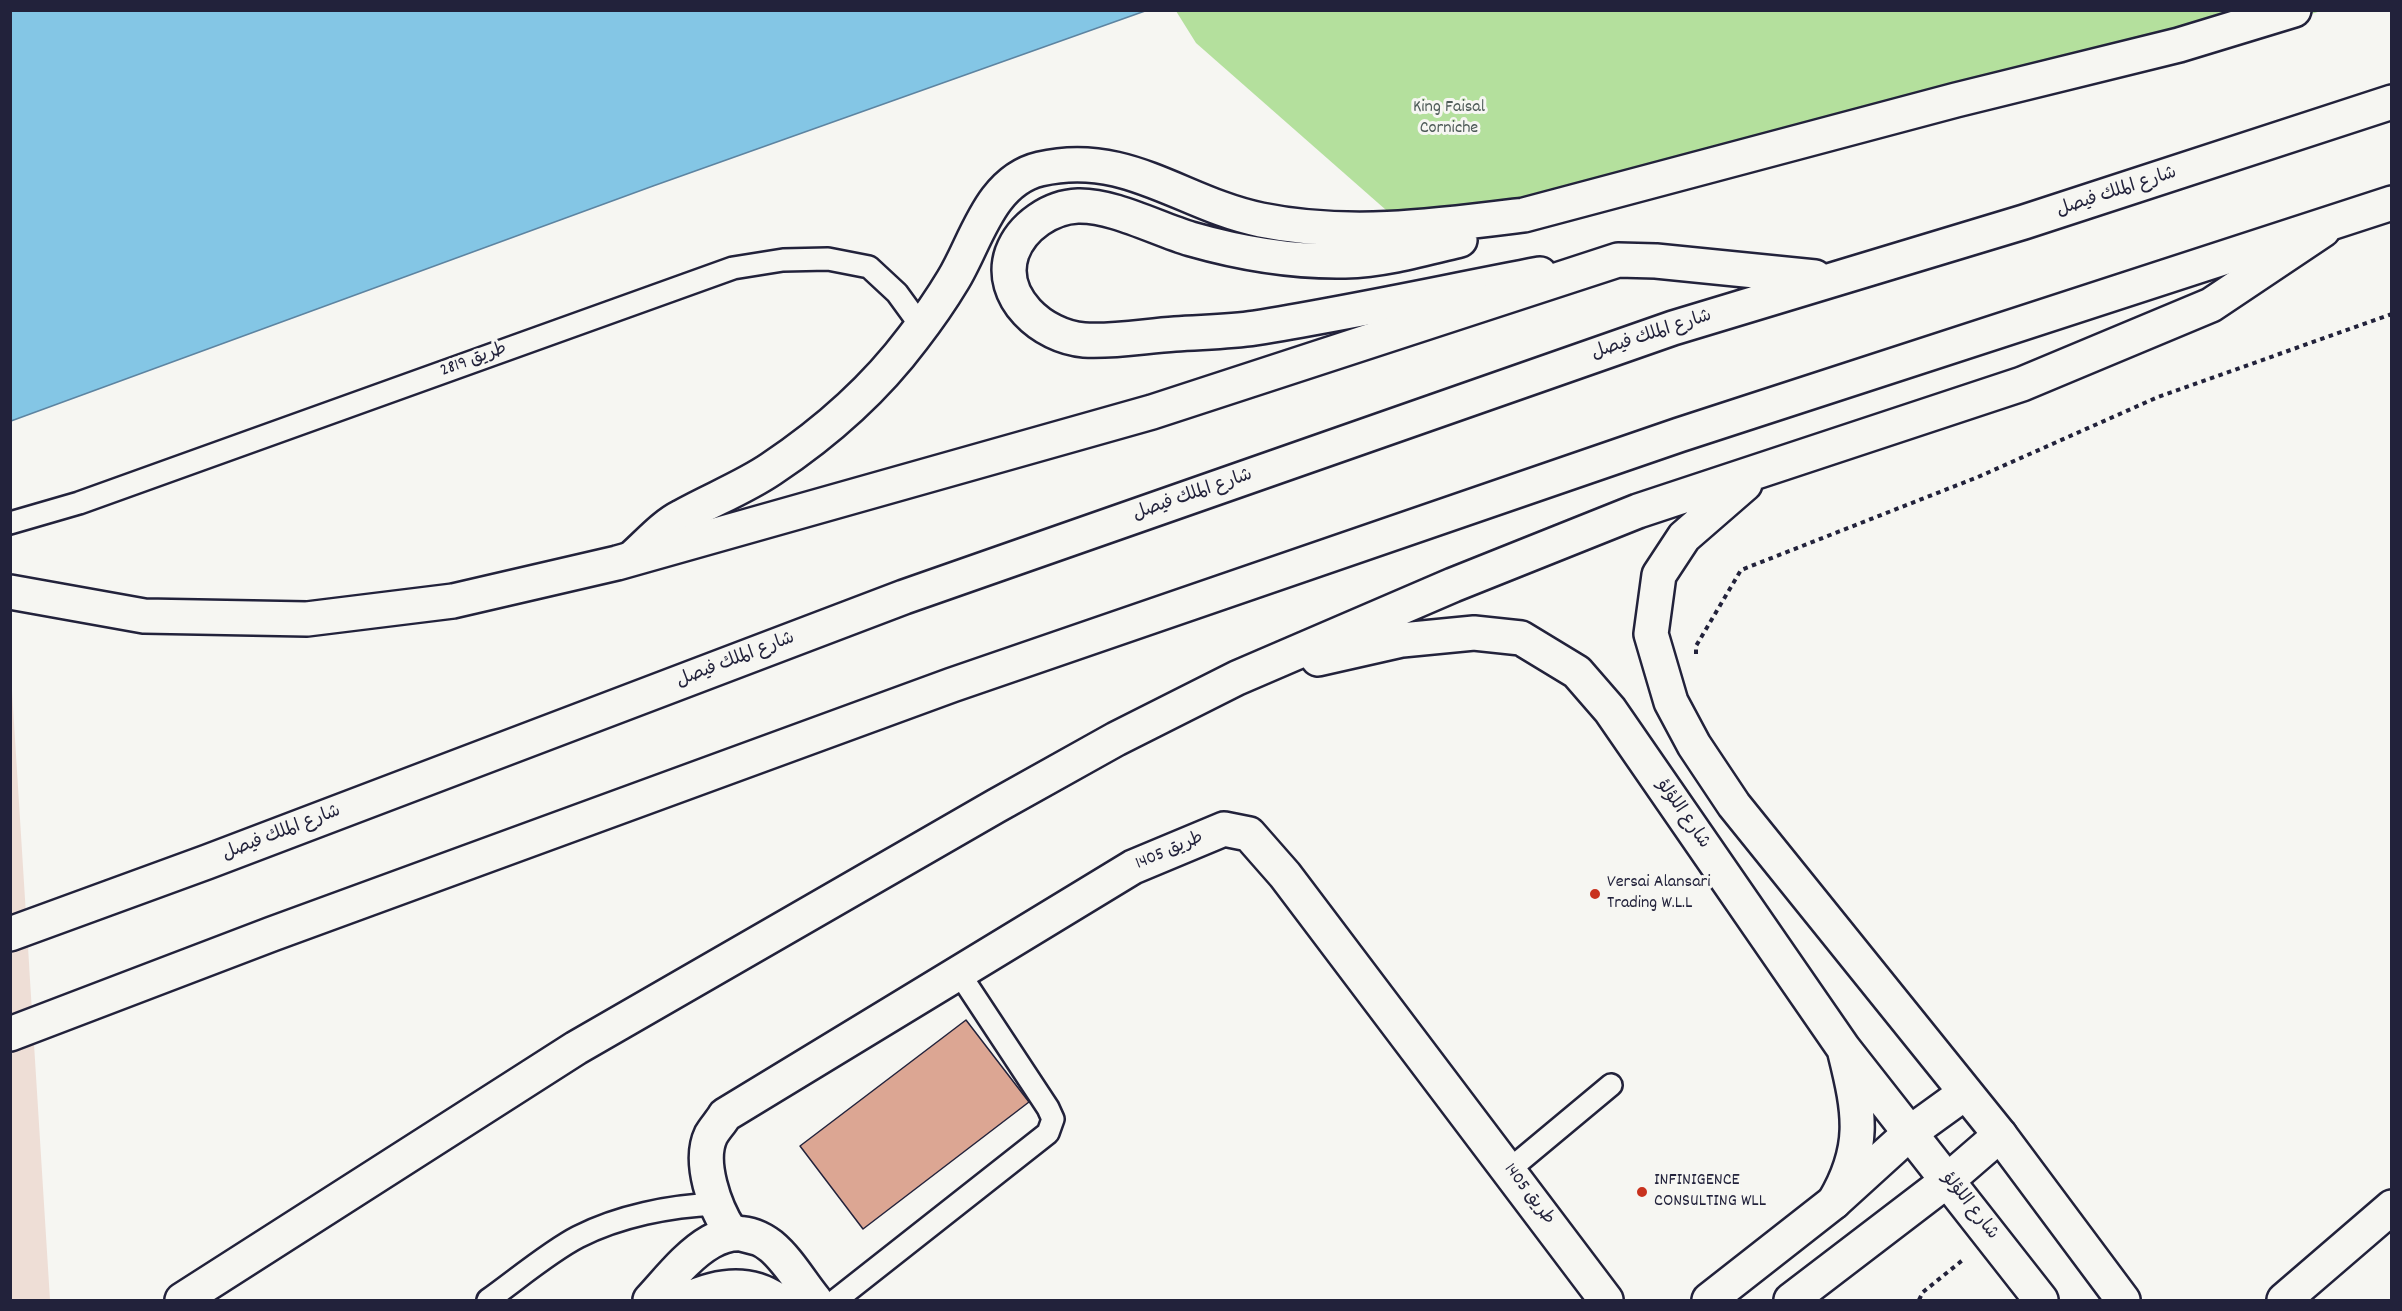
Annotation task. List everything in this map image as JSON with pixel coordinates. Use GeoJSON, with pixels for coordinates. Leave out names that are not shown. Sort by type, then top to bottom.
{"type":"FeatureCollection","features":[{"type":"Feature","properties":{"kind":"main road"},"geometry":{"type":"LineString","coordinates":[[632,558],[678,518],[734,491],[811,441],[853,406],[890,367],[954,279],[984,216],[1016,182],[1036,170],[1081,165],[1117,169],[1151,179],[1211,207],[1260,220],[1303,227],[1347,231],[1391,230],[1524,215],[1946,103],[2180,45],[2294,10]]}},
{"type":"Feature","properties":{"kind":"main road","name":"شارع الملك فيصل"},"geometry":{"type":"LineString","coordinates":[[10,934],[207,862],[904,597],[1673,328],[2213,162],[2391,102]]}},
{"type":"Feature","properties":{"kind":"main road"},"geometry":{"type":"LineString","coordinates":[[10,1034],[273,934],[952,685],[1690,431],[2391,203]]}},
{"type":"Feature","properties":{"kind":"main road"},"geometry":{"type":"LineString","coordinates":[[1524,215],[1479,235],[1427,248],[1345,261],[1247,252],[1160,230],[1107,209],[1076,206],[1044,217],[1029,228],[1018,240],[1011,255],[1009,270],[1017,298],[1037,322],[1066,336],[1083,340],[1252,328],[1618,260],[1838,278]]}},
{"type":"Feature","properties":{"kind":"main road"},"geometry":{"type":"LineString","coordinates":[[182,1300],[576,1048],[985,812],[1116,739],[1237,678],[1453,585],[1638,511],[2022,384],[2211,304],[2337,220]]}},
{"type":"Feature","properties":{"kind":"main road"},"geometry":{"type":"LineString","coordinates":[[10,592],[144,616],[307,619],[453,601],[632,558],[1152,412],[1618,260]]}},
{"type":"Feature","properties":{"kind":"main road"},"geometry":{"type":"LineString","coordinates":[[1763,470],[1712,510],[1684,537],[1659,574],[1651,634],[1671,702],[1694,745],[1734,805],[2000,1135],[2128,1299]]}},
{"type":"Feature","properties":{"kind":"main road","name":"شارع اللؤلؤ"},"geometry":{"type":"LineString","coordinates":[[1237,678],[1402,640],[1474,633],[1521,638],[1576,672],[1610,710],[1844,1048],[2041,1300]]}},
{"type":"Feature","properties":{"kind":"main road","name":"طريق 1405"},"geometry":{"type":"LineString","coordinates":[[815,1300],[771,1246],[757,1238],[730,1231],[716,1204],[707,1164],[710,1137],[725,1115],[1133,867],[1224,829],[1249,834],[1285,875],[1606,1300]]}},
{"type":"Feature","properties":{"kind":"main road"},"geometry":{"type":"LineString","coordinates":[[1833,1202],[1849,1177],[1858,1133],[1852,1082],[1844,1048]]}},
{"type":"Feature","properties":{"kind":"main road"},"geometry":{"type":"LineString","coordinates":[[1709,1300],[1833,1202],[1911,1132],[1965,1093]]}},
{"type":"Feature","properties":{"kind":"main road"},"geometry":{"type":"LineString","coordinates":[[1791,1300],[1948,1180],[2000,1135]]}},
{"type":"Feature","properties":{"kind":"main road"},"geometry":{"type":"LineString","coordinates":[[2261,1300],[2296,1292],[2391,1208]]}},
{"type":"Feature","properties":{"kind":"main road"},"geometry":{"type":"LineString","coordinates":[[650,1300],[695,1251],[709,1241],[724,1236],[757,1238]]}},
{"type":"Feature","properties":{"kind":"main road"},"geometry":{"type":"LineString","coordinates":[[686,1300],[720,1287],[754,1290],[777,1300]]}},
{"type":"Feature","properties":{"kind":"lane","name":"طريق 2819"},"geometry":{"type":"LineString","coordinates":[[10,523],[79,503],[733,268],[783,260],[828,259],[869,267],[897,293],[921,326]]}},
{"type":"Feature","properties":{"kind":"lane"},"geometry":{"type":"LineString","coordinates":[[836,1300],[1048,1133],[1053,1119],[1048,1108],[959,973]]}},
{"type":"Feature","properties":{"kind":"lane"},"geometry":{"type":"LineString","coordinates":[[1509,1170],[1611,1084]]}},
{"type":"Feature","properties":{"kind":"lane"},"geometry":{"type":"LineString","coordinates":[[488,1300],[577,1237],[616,1222],[681,1206],[716,1204]]}},
{"type":"Feature","properties":{"kind":"path"},"geometry":{"type":"LineString","coordinates":[[1696,657],[1696,646],[1741,570],[1978,477],[2158,397],[2391,314]]}},
{"type":"Feature","properties":{"kind":"shaded area"},"geometry":{"type":"Polygon","coordinates":[[[11,675],[50,1300],[11,1300],[11,675]]]}},
{"type":"Feature","properties":{"kind":"green space","name":"King Faisal Corniche"},"geometry":{"type":"Polygon","coordinates":[[[1176,11],[2321,11],[2195,50],[1419,239],[1196,43],[1176,11]]]}},
{"type":"Feature","properties":{"kind":"water"},"geometry":{"type":"Polygon","coordinates":[[[11,10],[1145,11],[653,186],[11,421],[11,10]]]}},
{"type":"Feature","properties":{"kind":"building"},"geometry":{"type":"Polygon","coordinates":[[[966,1020],[1029,1102],[863,1229],[800,1146],[966,1020]]]}},
{"type":"Feature","properties":{"kind":"place","name":"Versai Alansari Trading W.L.L"},"geometry":{"type":"Point","coordinates":[1595,894]}},
{"type":"Feature","properties":{"kind":"place","name":"INFINIGENCE CONSULTING WLL"},"geometry":{"type":"Point","coordinates":[1642,1192]}}]}
